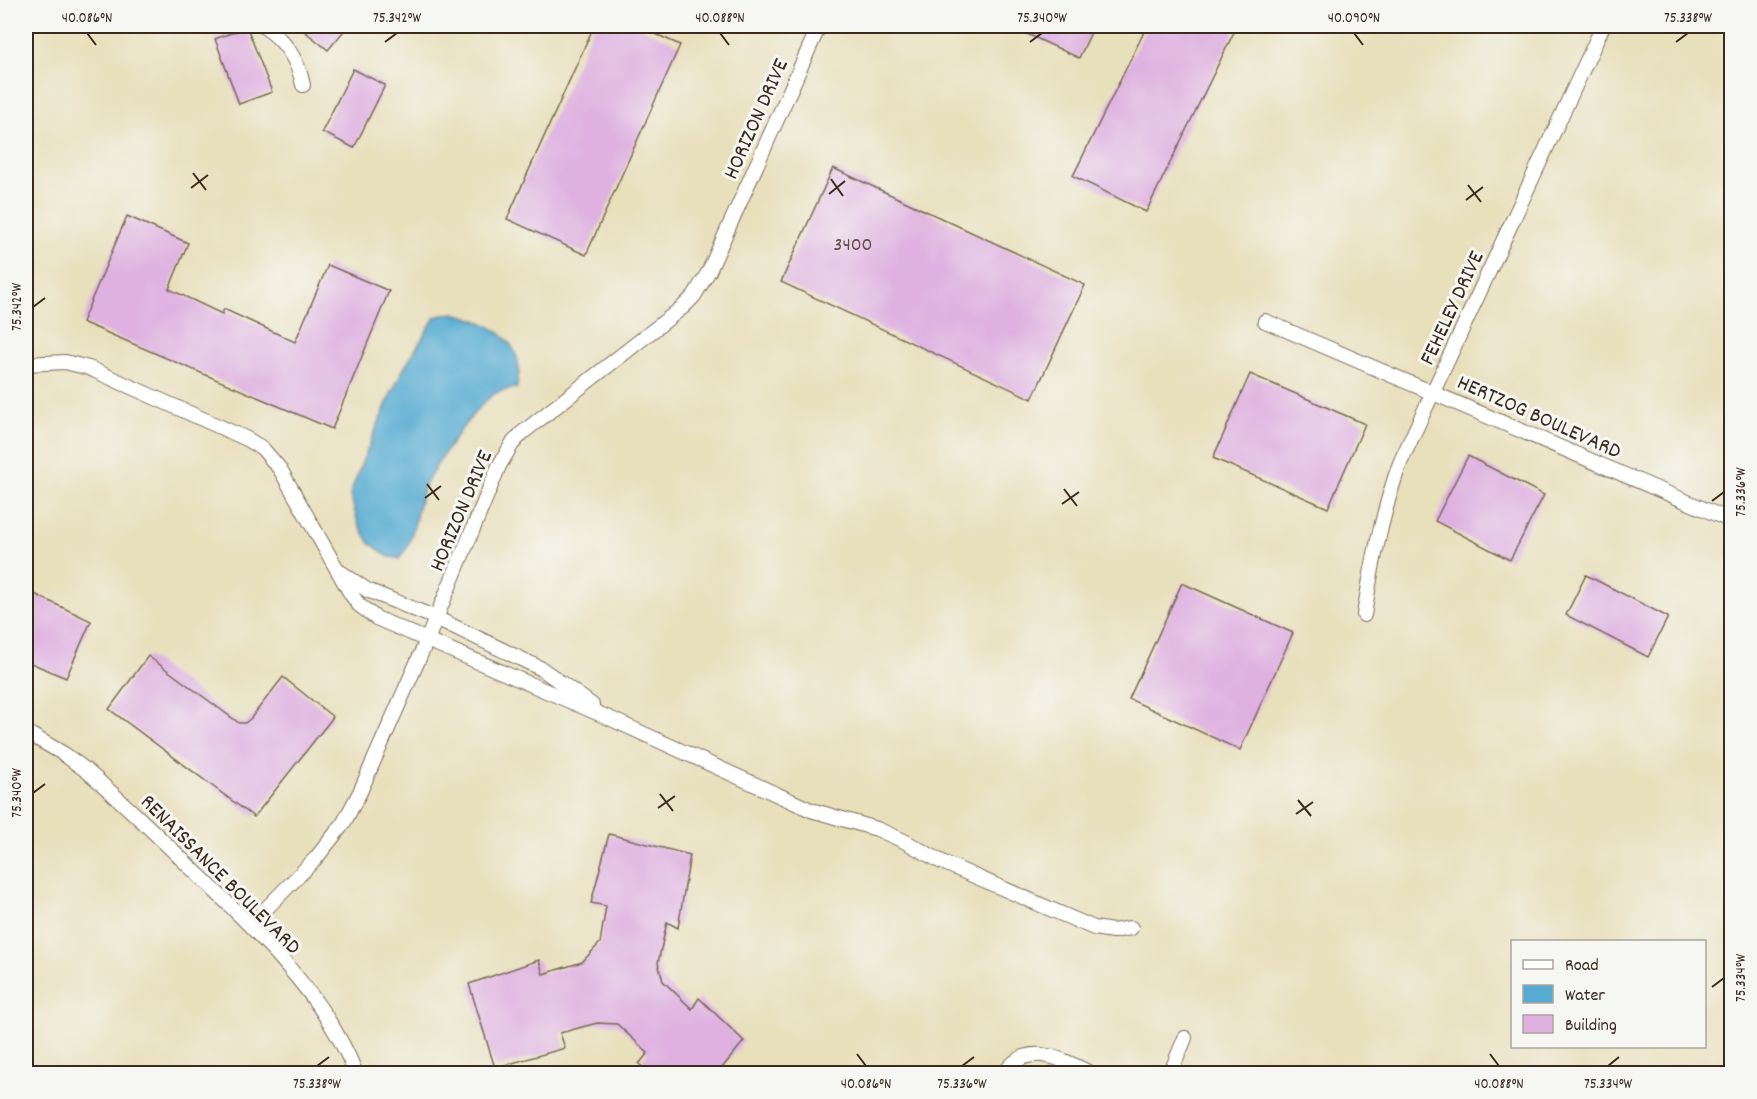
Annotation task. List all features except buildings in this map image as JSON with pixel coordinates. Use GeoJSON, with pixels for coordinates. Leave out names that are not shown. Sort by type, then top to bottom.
{"type":"FeatureCollection","features":[{"type":"Feature","properties":{"kind":"street"},"geometry":{"type":"LineString","coordinates":[[263,26],[286,46],[296,62],[303,85]]}},
{"type":"Feature","properties":{"kind":"street","name":"HORIZON DRIVE"},"geometry":{"type":"LineString","coordinates":[[250,924],[316,858],[343,824],[360,792],[427,640],[499,466],[512,444],[535,422],[669,319],[694,296],[709,271],[819,26]]}},
{"type":"Feature","properties":{"kind":"street","name":"FEHELEY DRIVE"},"geometry":{"type":"LineString","coordinates":[[1364,615],[1374,551],[1387,500],[1401,463],[1603,26]]}},
{"type":"Feature","properties":{"kind":"street","name":"HERTZOG BOULEVARD"},"geometry":{"type":"LineString","coordinates":[[1265,321],[1731,521]]}},
{"type":"Feature","properties":{"kind":"street"},"geometry":{"type":"LineString","coordinates":[[26,364],[50,361],[89,368],[247,439],[262,448],[280,469],[351,594],[370,614],[609,718],[811,810],[877,829],[942,862],[1094,928],[1113,931],[1131,928]]}},
{"type":"Feature","properties":{"kind":"street"},"geometry":{"type":"LineString","coordinates":[[338,570],[367,590],[436,618],[542,669],[609,718]]}},
{"type":"Feature","properties":{"kind":"street","name":"RENAISSANCE BOULEVARD"},"geometry":{"type":"LineString","coordinates":[[26,732],[64,754],[112,792],[250,924],[304,987],[333,1027],[356,1074]]}},
{"type":"Feature","properties":{"kind":"street"},"geometry":{"type":"LineString","coordinates":[[1170,1074],[1185,1038]]}},
{"type":"Feature","properties":{"kind":"street"},"geometry":{"type":"LineString","coordinates":[[1004,1074],[1009,1066],[1031,1054],[1050,1055],[1093,1074]]}},
{"type":"Feature","properties":{"kind":"water"},"geometry":{"type":"Polygon","coordinates":[[[453,313],[496,330],[512,346],[519,369],[517,388],[494,394],[485,401],[454,440],[427,483],[419,503],[411,536],[399,559],[387,556],[369,542],[358,523],[350,494],[403,370],[435,317],[453,313]]]}}]}
